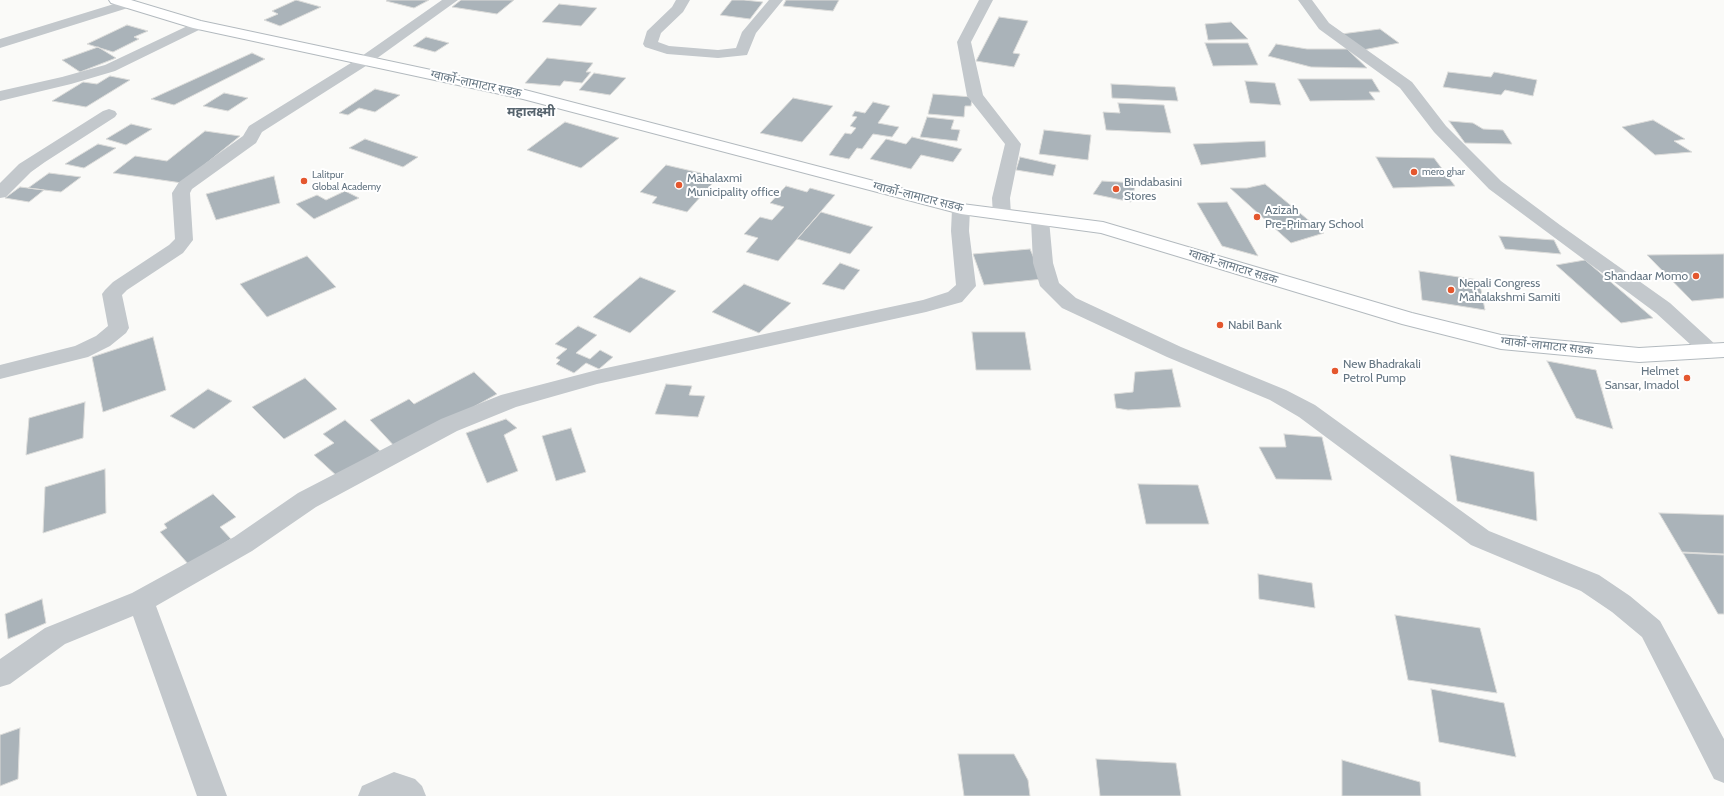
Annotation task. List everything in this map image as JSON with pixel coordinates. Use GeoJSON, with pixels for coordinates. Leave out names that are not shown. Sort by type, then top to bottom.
{"type":"FeatureCollection","features":[{"type":"Feature","properties":{"kind":"main road","name":"ग्वार्को-लामाटार सडक"},"geometry":{"type":"LineString","coordinates":[[121,2],[198,25],[525,95],[961,209],[1103,228],[1401,317],[1501,342],[1639,355],[1717,351]]}},
{"type":"Feature","properties":{"kind":"street"},"geometry":{"type":"LineString","coordinates":[[0,372],[81,352],[103,341],[119,328],[112,294],[120,286],[176,248],[184,240],[181,193],[185,186],[250,139],[255,129],[364,61],[451,0]]}},
{"type":"Feature","properties":{"kind":"street"},"geometry":{"type":"LineString","coordinates":[[683,0],[678,9],[654,31],[650,44],[667,50],[718,54],[742,52],[749,32],[776,0]]}},
{"type":"Feature","properties":{"kind":"street"},"geometry":{"type":"LineString","coordinates":[[986,0],[964,42],[975,96],[1013,144],[1001,198],[1002,215]]}},
{"type":"Feature","properties":{"kind":"street"},"geometry":{"type":"LineString","coordinates":[[1305,0],[1324,26],[1406,85],[1440,129],[1495,185],[1553,230],[1663,308],[1717,351]]}},
{"type":"Feature","properties":{"kind":"street"},"geometry":{"type":"LineString","coordinates":[[0,44],[121,2]]}},
{"type":"Feature","properties":{"kind":"street"},"geometry":{"type":"LineString","coordinates":[[0,96],[66,81],[110,68],[198,25]]}},
{"type":"Feature","properties":{"kind":"street"},"geometry":{"type":"LineString","coordinates":[[0,193],[34,161],[110,114]]}},
{"type":"Feature","properties":{"kind":"street"},"geometry":{"type":"LineString","coordinates":[[2,666],[54,636],[141,601],[243,544],[307,500],[449,425],[509,401],[597,377],[926,306],[955,297],[966,286],[960,231],[961,209]]}},
{"type":"Feature","properties":{"kind":"street"},"geometry":{"type":"LineString","coordinates":[[1040,220],[1043,264],[1050,286],[1070,303],[1174,352],[1278,395],[1307,411],[1480,538],[1590,582],[1621,604],[1651,629],[1724,769]]}},
{"type":"Feature","properties":{"kind":"street"},"geometry":{"type":"LineString","coordinates":[[141,601],[212,796]]}},
{"type":"Feature","properties":{"kind":"street"},"geometry":{"type":"LineString","coordinates":[[373,796],[394,786],[404,789],[411,796]]}},
{"type":"Feature","properties":{"kind":"building"},"geometry":{"type":"Polygon","coordinates":[[[296,0],[321,7],[280,26],[264,20],[278,14],[272,11],[296,0]]]}},
{"type":"Feature","properties":{"kind":"building"},"geometry":{"type":"Polygon","coordinates":[[[429,0],[414,8],[386,1],[429,0]]]}},
{"type":"Feature","properties":{"kind":"building"},"geometry":{"type":"Polygon","coordinates":[[[461,0],[514,0],[497,14],[452,7],[461,0]]]}},
{"type":"Feature","properties":{"kind":"building"},"geometry":{"type":"Polygon","coordinates":[[[732,0],[763,2],[750,19],[720,15],[732,0]]]}},
{"type":"Feature","properties":{"kind":"building"},"geometry":{"type":"Polygon","coordinates":[[[786,0],[839,0],[833,11],[783,6],[786,0]]]}},
{"type":"Feature","properties":{"kind":"building"},"geometry":{"type":"Polygon","coordinates":[[[559,4],[597,8],[581,26],[542,22],[559,4]]]}},
{"type":"Feature","properties":{"kind":"building"},"geometry":{"type":"Polygon","coordinates":[[[999,17],[1028,21],[1013,53],[1020,54],[1014,67],[976,61],[999,17]]]}},
{"type":"Feature","properties":{"kind":"building"},"geometry":{"type":"Polygon","coordinates":[[[1231,22],[1248,39],[1208,40],[1205,24],[1231,22]]]}},
{"type":"Feature","properties":{"kind":"building"},"geometry":{"type":"Polygon","coordinates":[[[127,25],[148,31],[134,37],[139,39],[113,52],[87,44],[127,25]]]}},
{"type":"Feature","properties":{"kind":"building"},"geometry":{"type":"Polygon","coordinates":[[[1380,29],[1399,43],[1363,50],[1341,34],[1380,29]]]}},
{"type":"Feature","properties":{"kind":"building"},"geometry":{"type":"Polygon","coordinates":[[[426,37],[449,43],[435,52],[413,46],[426,37]]]}},
{"type":"Feature","properties":{"kind":"building"},"geometry":{"type":"Polygon","coordinates":[[[1205,43],[1248,43],[1258,65],[1213,66],[1205,43]]]}},
{"type":"Feature","properties":{"kind":"building"},"geometry":{"type":"Polygon","coordinates":[[[1276,44],[1307,49],[1347,49],[1367,68],[1311,67],[1268,56],[1276,44]]]}},
{"type":"Feature","properties":{"kind":"building"},"geometry":{"type":"Polygon","coordinates":[[[98,47],[116,58],[80,72],[62,60],[98,47]]]}},
{"type":"Feature","properties":{"kind":"building"},"geometry":{"type":"Polygon","coordinates":[[[252,53],[265,59],[174,105],[151,99],[252,53]]]}},
{"type":"Feature","properties":{"kind":"building"},"geometry":{"type":"Polygon","coordinates":[[[547,58],[593,63],[586,72],[591,72],[582,83],[564,81],[560,86],[525,83],[547,58]]]}},
{"type":"Feature","properties":{"kind":"building"},"geometry":{"type":"Polygon","coordinates":[[[1448,72],[1491,77],[1494,72],[1537,80],[1533,96],[1505,90],[1501,95],[1443,87],[1448,72]]]}},
{"type":"Feature","properties":{"kind":"building"},"geometry":{"type":"Polygon","coordinates":[[[594,73],[626,78],[610,95],[579,90],[594,73]]]}},
{"type":"Feature","properties":{"kind":"building"},"geometry":{"type":"Polygon","coordinates":[[[110,76],[130,80],[86,107],[52,101],[83,82],[97,84],[110,76]]]}},
{"type":"Feature","properties":{"kind":"building"},"geometry":{"type":"Polygon","coordinates":[[[1298,79],[1372,79],[1380,92],[1369,92],[1375,100],[1310,101],[1298,79]]]}},
{"type":"Feature","properties":{"kind":"building"},"geometry":{"type":"Polygon","coordinates":[[[1245,81],[1275,83],[1281,105],[1250,103],[1245,81]]]}},
{"type":"Feature","properties":{"kind":"building"},"geometry":{"type":"Polygon","coordinates":[[[1111,84],[1175,87],[1178,101],[1112,98],[1111,84]]]}},
{"type":"Feature","properties":{"kind":"building"},"geometry":{"type":"Polygon","coordinates":[[[375,89],[400,95],[375,112],[359,108],[348,115],[339,113],[375,89]]]}},
{"type":"Feature","properties":{"kind":"building"},"geometry":{"type":"Polygon","coordinates":[[[224,93],[248,98],[228,111],[203,106],[224,93]]]}},
{"type":"Feature","properties":{"kind":"building"},"geometry":{"type":"Polygon","coordinates":[[[933,94],[972,97],[971,106],[965,106],[964,117],[928,114],[933,94]]]}},
{"type":"Feature","properties":{"kind":"building"},"geometry":{"type":"Polygon","coordinates":[[[793,98],[833,106],[802,142],[760,133],[793,98]]]}},
{"type":"Feature","properties":{"kind":"building"},"geometry":{"type":"Polygon","coordinates":[[[873,102],[890,106],[878,123],[899,127],[892,137],[873,134],[862,149],[857,148],[849,159],[829,155],[845,133],[851,134],[856,128],[850,126],[857,117],[852,116],[855,111],[865,113],[873,102]]]}},
{"type":"Feature","properties":{"kind":"building"},"geometry":{"type":"Polygon","coordinates":[[[1118,103],[1164,105],[1171,133],[1106,130],[1103,112],[1120,113],[1118,103]]]}},
{"type":"Feature","properties":{"kind":"building"},"geometry":{"type":"Polygon","coordinates":[[[927,117],[954,120],[951,129],[960,130],[957,141],[920,137],[927,117]]]}},
{"type":"Feature","properties":{"kind":"building"},"geometry":{"type":"Polygon","coordinates":[[[1653,120],[1685,139],[1674,141],[1692,152],[1655,155],[1622,127],[1653,120]]]}},
{"type":"Feature","properties":{"kind":"building"},"geometry":{"type":"Polygon","coordinates":[[[1449,121],[1473,123],[1483,129],[1503,130],[1512,144],[1465,143],[1449,121]]]}},
{"type":"Feature","properties":{"kind":"building"},"geometry":{"type":"Polygon","coordinates":[[[565,122],[619,138],[581,168],[527,150],[565,122]]]}},
{"type":"Feature","properties":{"kind":"building"},"geometry":{"type":"Polygon","coordinates":[[[131,124],[152,129],[126,145],[106,139],[131,124]]]}},
{"type":"Feature","properties":{"kind":"building"},"geometry":{"type":"Polygon","coordinates":[[[1044,130],[1091,135],[1088,160],[1039,154],[1044,130]]]}},
{"type":"Feature","properties":{"kind":"building"},"geometry":{"type":"Polygon","coordinates":[[[205,131],[240,136],[182,183],[113,173],[135,156],[167,161],[205,131]]]}},
{"type":"Feature","properties":{"kind":"building"},"geometry":{"type":"Polygon","coordinates":[[[912,137],[962,149],[953,162],[921,155],[911,169],[870,159],[886,139],[906,144],[912,137]]]}},
{"type":"Feature","properties":{"kind":"building"},"geometry":{"type":"Polygon","coordinates":[[[365,139],[418,157],[403,167],[349,148],[365,139]]]}},
{"type":"Feature","properties":{"kind":"building"},"geometry":{"type":"Polygon","coordinates":[[[1265,141],[1266,157],[1201,165],[1193,144],[1265,141]]]}},
{"type":"Feature","properties":{"kind":"building"},"geometry":{"type":"Polygon","coordinates":[[[98,144],[116,148],[84,168],[65,164],[98,144]]]}},
{"type":"Feature","properties":{"kind":"building"},"geometry":{"type":"Polygon","coordinates":[[[1020,157],[1056,165],[1053,176],[1016,170],[1020,157]]]}},
{"type":"Feature","properties":{"kind":"building","name":"mero ghar"},"geometry":{"type":"Polygon","coordinates":[[[1376,157],[1434,158],[1455,186],[1393,188],[1376,157]]]}},
{"type":"Feature","properties":{"kind":"building","name":"Mahalaxmi Municipality office"},"geometry":{"type":"Polygon","coordinates":[[[666,165],[718,177],[687,212],[652,203],[657,197],[640,192],[666,165]]]}},
{"type":"Feature","properties":{"kind":"building"},"geometry":{"type":"Polygon","coordinates":[[[49,173],[81,177],[61,192],[28,188],[49,173]]]}},
{"type":"Feature","properties":{"kind":"building"},"geometry":{"type":"Polygon","coordinates":[[[274,176],[280,203],[216,220],[206,194],[274,176]]]}},
{"type":"Feature","properties":{"kind":"building","name":"Bindabasini Stores"},"geometry":{"type":"Polygon","coordinates":[[[1102,181],[1136,183],[1131,202],[1093,194],[1102,181]]]}},
{"type":"Feature","properties":{"kind":"building"},"geometry":{"type":"Polygon","coordinates":[[[1265,184],[1324,233],[1291,243],[1230,188],[1247,188],[1265,184]]]}},
{"type":"Feature","properties":{"kind":"building"},"geometry":{"type":"Polygon","coordinates":[[[786,186],[807,192],[810,188],[835,195],[778,261],[746,252],[758,238],[744,234],[760,217],[772,220],[784,207],[770,203],[786,186]]]}},
{"type":"Feature","properties":{"kind":"building"},"geometry":{"type":"Polygon","coordinates":[[[20,187],[44,190],[29,202],[5,198],[20,187]]]}},
{"type":"Feature","properties":{"kind":"building"},"geometry":{"type":"Polygon","coordinates":[[[345,191],[359,198],[314,219],[296,204],[317,195],[326,200],[345,191]]]}},
{"type":"Feature","properties":{"kind":"building"},"geometry":{"type":"Polygon","coordinates":[[[1227,202],[1258,256],[1222,246],[1197,203],[1227,202]]]}},
{"type":"Feature","properties":{"kind":"building"},"geometry":{"type":"Polygon","coordinates":[[[821,212],[873,227],[850,254],[797,239],[821,212]]]}},
{"type":"Feature","properties":{"kind":"building"},"geometry":{"type":"Polygon","coordinates":[[[1499,236],[1554,240],[1561,254],[1505,249],[1499,236]]]}},
{"type":"Feature","properties":{"kind":"building"},"geometry":{"type":"Polygon","coordinates":[[[1030,249],[1043,279],[984,285],[973,254],[1030,249]]]}},
{"type":"Feature","properties":{"kind":"building","name":"Shandaar Momo"},"geometry":{"type":"Polygon","coordinates":[[[1724,254],[1724,298],[1692,301],[1647,255],[1724,254]]]}},
{"type":"Feature","properties":{"kind":"building"},"geometry":{"type":"Polygon","coordinates":[[[307,256],[336,287],[267,317],[240,284],[307,256]]]}},
{"type":"Feature","properties":{"kind":"building"},"geometry":{"type":"Polygon","coordinates":[[[1585,260],[1653,318],[1621,323],[1556,265],[1585,260]]]}},
{"type":"Feature","properties":{"kind":"building"},"geometry":{"type":"Polygon","coordinates":[[[840,263],[860,270],[844,290],[822,284],[840,263]]]}},
{"type":"Feature","properties":{"kind":"building","name":"Nepali Congress Mahalakshmi Samiti"},"geometry":{"type":"Polygon","coordinates":[[[1419,271],[1479,280],[1485,310],[1422,300],[1419,271]]]}},
{"type":"Feature","properties":{"kind":"building"},"geometry":{"type":"Polygon","coordinates":[[[640,277],[676,291],[630,333],[593,317],[640,277]]]}},
{"type":"Feature","properties":{"kind":"building"},"geometry":{"type":"Polygon","coordinates":[[[744,284],[791,303],[759,333],[712,312],[744,284]]]}},
{"type":"Feature","properties":{"kind":"building"},"geometry":{"type":"Polygon","coordinates":[[[578,326],[597,335],[576,353],[590,359],[600,350],[613,357],[599,369],[586,363],[574,373],[556,364],[560,360],[556,358],[567,349],[555,344],[578,326]]]}},
{"type":"Feature","properties":{"kind":"building"},"geometry":{"type":"Polygon","coordinates":[[[972,332],[1025,332],[1031,370],[976,370],[972,332]]]}},
{"type":"Feature","properties":{"kind":"building"},"geometry":{"type":"Polygon","coordinates":[[[153,337],[166,390],[103,412],[92,357],[153,337]]]}},
{"type":"Feature","properties":{"kind":"building"},"geometry":{"type":"Polygon","coordinates":[[[1547,361],[1596,370],[1613,429],[1576,418],[1547,361]]]}},
{"type":"Feature","properties":{"kind":"building"},"geometry":{"type":"Polygon","coordinates":[[[1172,369],[1181,407],[1128,410],[1116,408],[1114,394],[1133,392],[1135,372],[1172,369]]]}},
{"type":"Feature","properties":{"kind":"building"},"geometry":{"type":"Polygon","coordinates":[[[474,372],[497,394],[397,449],[370,420],[409,399],[414,404],[474,372]]]}},
{"type":"Feature","properties":{"kind":"building"},"geometry":{"type":"Polygon","coordinates":[[[305,378],[337,409],[284,439],[252,407],[305,378]]]}},
{"type":"Feature","properties":{"kind":"building"},"geometry":{"type":"Polygon","coordinates":[[[666,384],[692,386],[689,395],[705,396],[698,417],[655,414],[666,384]]]}},
{"type":"Feature","properties":{"kind":"building"},"geometry":{"type":"Polygon","coordinates":[[[208,389],[232,401],[194,429],[170,416],[208,389]]]}},
{"type":"Feature","properties":{"kind":"building"},"geometry":{"type":"Polygon","coordinates":[[[85,402],[83,438],[26,455],[29,418],[85,402]]]}},
{"type":"Feature","properties":{"kind":"building"},"geometry":{"type":"Polygon","coordinates":[[[506,419],[517,428],[504,435],[518,471],[487,483],[466,433],[506,419]]]}},
{"type":"Feature","properties":{"kind":"building"},"geometry":{"type":"Polygon","coordinates":[[[345,420],[380,451],[338,477],[314,455],[334,443],[323,434],[345,420]]]}},
{"type":"Feature","properties":{"kind":"building"},"geometry":{"type":"Polygon","coordinates":[[[571,428],[586,472],[556,481],[542,436],[571,428]]]}},
{"type":"Feature","properties":{"kind":"building"},"geometry":{"type":"Polygon","coordinates":[[[1284,434],[1322,437],[1332,480],[1276,479],[1259,447],[1286,447],[1284,434]]]}},
{"type":"Feature","properties":{"kind":"building"},"geometry":{"type":"Polygon","coordinates":[[[1450,455],[1534,472],[1537,521],[1457,501],[1450,455]]]}},
{"type":"Feature","properties":{"kind":"building"},"geometry":{"type":"Polygon","coordinates":[[[105,469],[106,513],[43,533],[45,487],[105,469]]]}},
{"type":"Feature","properties":{"kind":"building"},"geometry":{"type":"Polygon","coordinates":[[[1138,484],[1198,485],[1209,524],[1146,524],[1138,484]]]}},
{"type":"Feature","properties":{"kind":"building"},"geometry":{"type":"Polygon","coordinates":[[[213,494],[236,517],[220,527],[231,539],[189,565],[160,532],[167,528],[164,524],[213,494]]]}},
{"type":"Feature","properties":{"kind":"building"},"geometry":{"type":"Polygon","coordinates":[[[1659,513],[1724,515],[1724,554],[1682,552],[1659,513]]]}},
{"type":"Feature","properties":{"kind":"building"},"geometry":{"type":"Polygon","coordinates":[[[1683,553],[1724,555],[1724,614],[1718,614],[1683,553]]]}},
{"type":"Feature","properties":{"kind":"building"},"geometry":{"type":"Polygon","coordinates":[[[1258,574],[1312,583],[1315,608],[1259,599],[1258,574]]]}},
{"type":"Feature","properties":{"kind":"building"},"geometry":{"type":"Polygon","coordinates":[[[42,599],[46,623],[8,639],[5,614],[42,599]]]}},
{"type":"Feature","properties":{"kind":"building"},"geometry":{"type":"Polygon","coordinates":[[[1395,615],[1480,628],[1497,693],[1408,680],[1395,615]]]}},
{"type":"Feature","properties":{"kind":"building"},"geometry":{"type":"Polygon","coordinates":[[[1431,689],[1504,703],[1516,757],[1439,742],[1431,689]]]}},
{"type":"Feature","properties":{"kind":"building"},"geometry":{"type":"Polygon","coordinates":[[[20,728],[18,779],[0,786],[0,735],[20,728]]]}},
{"type":"Feature","properties":{"kind":"building"},"geometry":{"type":"Polygon","coordinates":[[[958,754],[1014,754],[1028,780],[1030,796],[964,796],[958,754]]]}},
{"type":"Feature","properties":{"kind":"building"},"geometry":{"type":"Polygon","coordinates":[[[1096,759],[1176,763],[1181,796],[1100,796],[1096,759]]]}},
{"type":"Feature","properties":{"kind":"building"},"geometry":{"type":"Polygon","coordinates":[[[1342,760],[1420,782],[1421,796],[1342,796],[1342,760]]]}},
{"type":"Feature","properties":{"kind":"place","name":"mero ghar"},"geometry":{"type":"Point","coordinates":[1414,172]}},
{"type":"Feature","properties":{"kind":"place","name":"Lalitpur Global Academy"},"geometry":{"type":"Point","coordinates":[304,181]}},
{"type":"Feature","properties":{"kind":"place","name":"Mahalaxmi Municipality office"},"geometry":{"type":"Point","coordinates":[679,185]}},
{"type":"Feature","properties":{"kind":"place","name":"Bindabasini Stores"},"geometry":{"type":"Point","coordinates":[1116,189]}},
{"type":"Feature","properties":{"kind":"place","name":"Azizah Pre-Primary School"},"geometry":{"type":"Point","coordinates":[1257,217]}},
{"type":"Feature","properties":{"kind":"place","name":"Shandaar Momo"},"geometry":{"type":"Point","coordinates":[1696,276]}},
{"type":"Feature","properties":{"kind":"place","name":"Nepali Congress Mahalakshmi Samiti"},"geometry":{"type":"Point","coordinates":[1451,290]}},
{"type":"Feature","properties":{"kind":"place","name":"Nabil Bank"},"geometry":{"type":"Point","coordinates":[1220,325]}},
{"type":"Feature","properties":{"kind":"place","name":"New Bhadrakali Petrol Pump"},"geometry":{"type":"Point","coordinates":[1335,371]}},
{"type":"Feature","properties":{"kind":"place","name":"Helmet Sansar, Imadol"},"geometry":{"type":"Point","coordinates":[1687,378]}},
{"type":"Feature","properties":{"kind":"district","name":"महालक्ष्मी"},"geometry":{"type":"Point","coordinates":[531,112]}}]}
